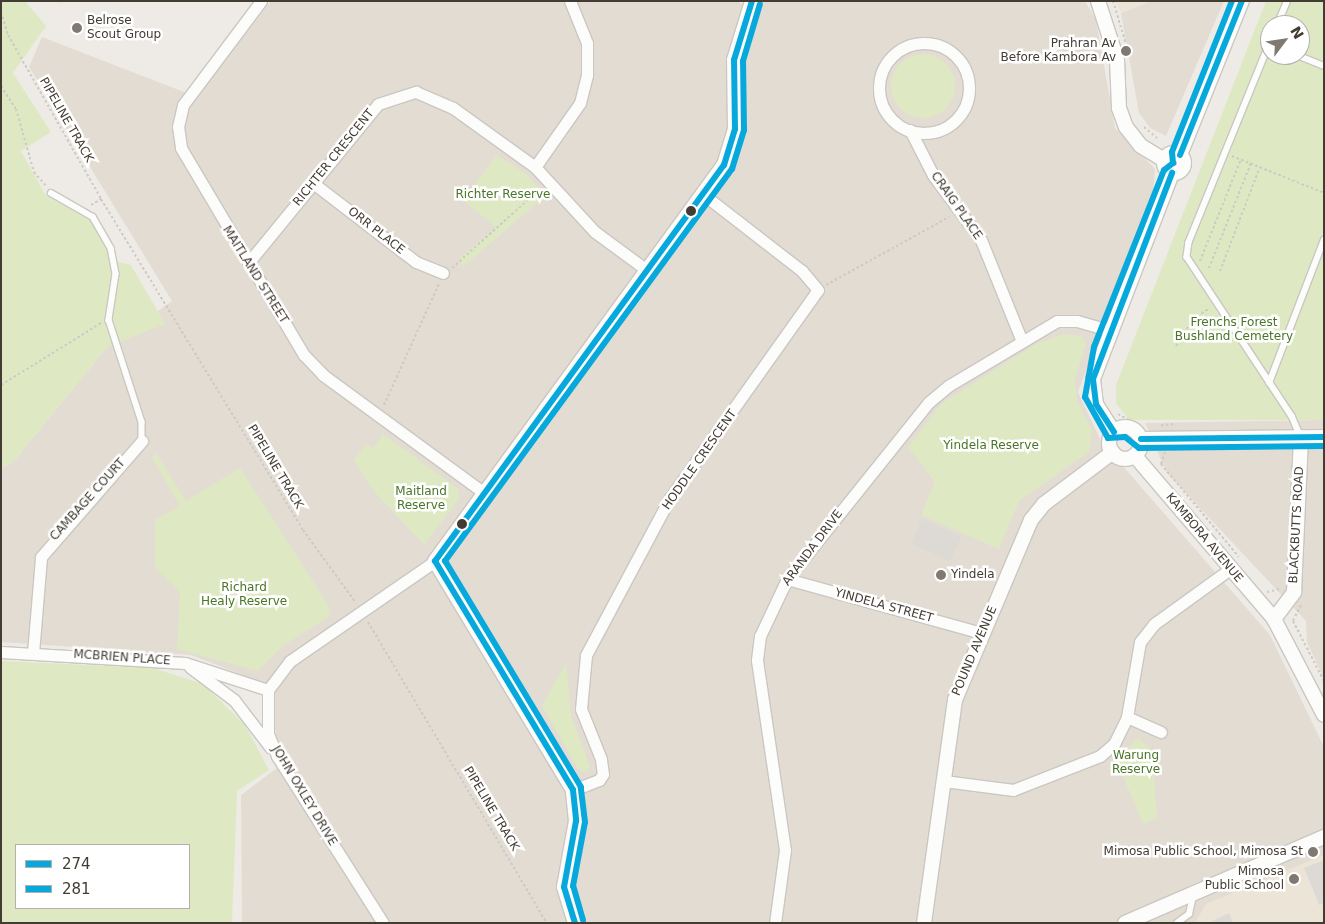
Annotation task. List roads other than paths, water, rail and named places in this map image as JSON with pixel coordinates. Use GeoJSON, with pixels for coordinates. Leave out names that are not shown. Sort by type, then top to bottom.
{"type":"FeatureCollection","features":[{"type":"Feature","properties":{"kind":"street","name":"MAITLAND STREET"},"geometry":{"type":"LineString","coordinates":[[261,1],[183,105],[178,126],[181,148],[193,174],[304,355],[323,375],[380,414],[484,493]]}},
{"type":"Feature","properties":{"kind":"street"},"geometry":{"type":"LineString","coordinates":[[536,167],[580,103],[587,75],[588,43],[570,1]]}},
{"type":"Feature","properties":{"kind":"street"},"geometry":{"type":"LineString","coordinates":[[268,690],[290,660],[435,561],[704,195],[732,143],[734,60],[752,1]]}},
{"type":"Feature","properties":{"kind":"street"},"geometry":{"type":"LineString","coordinates":[[1098,1],[1117,60],[1119,108],[1126,127],[1141,146],[1164,160],[1172,173]]}},
{"type":"Feature","properties":{"kind":"street"},"geometry":{"type":"LineString","coordinates":[[1114,432],[1096,404],[1093,388],[1111,331],[1172,173],[1183,167],[1242,1]]}},
{"type":"Feature","properties":{"kind":"street","name":"CRAIG PLACE"},"geometry":{"type":"LineString","coordinates":[[910,130],[938,131],[961,114],[968,100],[970,86],[959,59],[935,44],[913,44],[893,55],[880,82],[886,111],[910,130],[933,176],[981,240],[1021,338]]}},
{"type":"Feature","properties":{"kind":"street","name":"RICHTER CRESCENT"},"geometry":{"type":"LineString","coordinates":[[248,263],[378,104],[416,92],[453,108],[536,167],[550,180],[595,232],[648,271]]}},
{"type":"Feature","properties":{"kind":"street"},"geometry":{"type":"LineString","coordinates":[[1164,160],[1170,154],[1186,156]]}},
{"type":"Feature","properties":{"kind":"street","name":"ORR PLACE"},"geometry":{"type":"LineString","coordinates":[[314,183],[416,262],[443,273]]}},
{"type":"Feature","properties":{"kind":"street","name":"HODDLE CRESCENT"},"geometry":{"type":"LineString","coordinates":[[573,790],[599,780],[603,774],[601,759],[581,709],[586,655],[670,498],[818,290],[802,271],[704,195]]}},
{"type":"Feature","properties":{"kind":"street","name":"ARANDA DRIVE"},"geometry":{"type":"LineString","coordinates":[[774,923],[785,850],[757,660],[760,636],[787,579],[929,402],[1021,338],[1056,321],[1077,321],[1111,331]]}},
{"type":"Feature","properties":{"kind":"street"},"geometry":{"type":"LineString","coordinates":[[1142,433],[1134,456],[1120,458],[1113,452],[1110,442],[1114,432],[1127,427],[1142,433],[1324,437]]}},
{"type":"Feature","properties":{"kind":"street","name":"BLACKBUTTS ROAD"},"geometry":{"type":"LineString","coordinates":[[1274,619],[1294,592],[1301,437]]}},
{"type":"Feature","properties":{"kind":"street","name":"CAMBAGE COURT"},"geometry":{"type":"LineString","coordinates":[[33,653],[41,557],[142,441]]}},
{"type":"Feature","properties":{"kind":"street","name":"POUND AVENUE"},"geometry":{"type":"LineString","coordinates":[[924,923],[955,700],[1031,520],[1044,504],[1113,452]]}},
{"type":"Feature","properties":{"kind":"street","name":"KAMBORA AVENUE"},"geometry":{"type":"LineString","coordinates":[[1134,456],[1235,564],[1274,619]]}},
{"type":"Feature","properties":{"kind":"street"},"geometry":{"type":"LineString","coordinates":[[435,561],[573,790],[576,821],[564,887],[575,923]]}},
{"type":"Feature","properties":{"kind":"street"},"geometry":{"type":"LineString","coordinates":[[944,782],[1013,790],[1030,787],[1100,756],[1114,744],[1128,717],[1140,642],[1154,624],[1235,564]]}},
{"type":"Feature","properties":{"kind":"street","name":"YINDELA STREET"},"geometry":{"type":"LineString","coordinates":[[787,579],[982,633]]}},
{"type":"Feature","properties":{"kind":"street"},"geometry":{"type":"LineString","coordinates":[[1274,619],[1324,715]]}},
{"type":"Feature","properties":{"kind":"street","name":"MCBRIEN PLACE"},"geometry":{"type":"LineString","coordinates":[[1,652],[185,663],[268,690]]}},
{"type":"Feature","properties":{"kind":"street"},"geometry":{"type":"LineString","coordinates":[[185,663],[234,700],[277,756]]}},
{"type":"Feature","properties":{"kind":"street","name":"JOHN OXLEY DRIVE"},"geometry":{"type":"LineString","coordinates":[[268,690],[268,734],[277,756],[383,923]]}},
{"type":"Feature","properties":{"kind":"street"},"geometry":{"type":"LineString","coordinates":[[1128,717],[1161,732]]}},
{"type":"Feature","properties":{"kind":"street"},"geometry":{"type":"LineString","coordinates":[[1125,923],[1324,837]]}},
{"type":"Feature","properties":{"kind":"lane"},"geometry":{"type":"LineString","coordinates":[[1282,15],[1287,1]]}},
{"type":"Feature","properties":{"kind":"lane"},"geometry":{"type":"LineString","coordinates":[[1310,60],[1324,66]]}},
{"type":"Feature","properties":{"kind":"lane"},"geometry":{"type":"LineString","coordinates":[[1261,65],[1225,153],[1187,257],[1269,383],[1301,437]]}},
{"type":"Feature","properties":{"kind":"lane"},"geometry":{"type":"LineString","coordinates":[[51,192],[93,217],[111,248],[116,274],[109,320],[142,422],[142,441]]}},
{"type":"Feature","properties":{"kind":"lane"},"geometry":{"type":"LineString","coordinates":[[1269,383],[1324,240]]}},
{"type":"Feature","properties":{"kind":"lane"},"geometry":{"type":"LineString","coordinates":[[1177,923],[1189,914],[1193,894]]}},
{"type":"Feature","properties":{"kind":"place","name":"Belrose Scout Group"},"geometry":{"type":"Point","coordinates":[77,28]}},
{"type":"Feature","properties":{"kind":"place","name":"Prahran Av Before Kambora Av"},"geometry":{"type":"Point","coordinates":[1126,51]}},
{"type":"Feature","properties":{"kind":"place","name":"Yindela"},"geometry":{"type":"Point","coordinates":[941,575]}},
{"type":"Feature","properties":{"kind":"place","name":"Mimosa Public School, Mimosa St"},"geometry":{"type":"Point","coordinates":[1313,852]}},
{"type":"Feature","properties":{"kind":"place","name":"Mimosa Public School"},"geometry":{"type":"Point","coordinates":[1294,879]}},
{"type":"Feature","properties":{"kind":"park label","name":"Richter Reserve"},"geometry":{"type":"Point","coordinates":[503,195]}},
{"type":"Feature","properties":{"kind":"park label","name":"Frenchs Forest Bushland Cemetery"},"geometry":{"type":"Point","coordinates":[1234,330]}},
{"type":"Feature","properties":{"kind":"park label","name":"Yindela Reserve"},"geometry":{"type":"Point","coordinates":[991,446]}},
{"type":"Feature","properties":{"kind":"park label","name":"Maitland Reserve"},"geometry":{"type":"Point","coordinates":[421,499]}},
{"type":"Feature","properties":{"kind":"park label","name":"Richard Healy Reserve"},"geometry":{"type":"Point","coordinates":[244,595]}},
{"type":"Feature","properties":{"kind":"park label","name":"Warung Reserve"},"geometry":{"type":"Point","coordinates":[1136,763]}}]}
